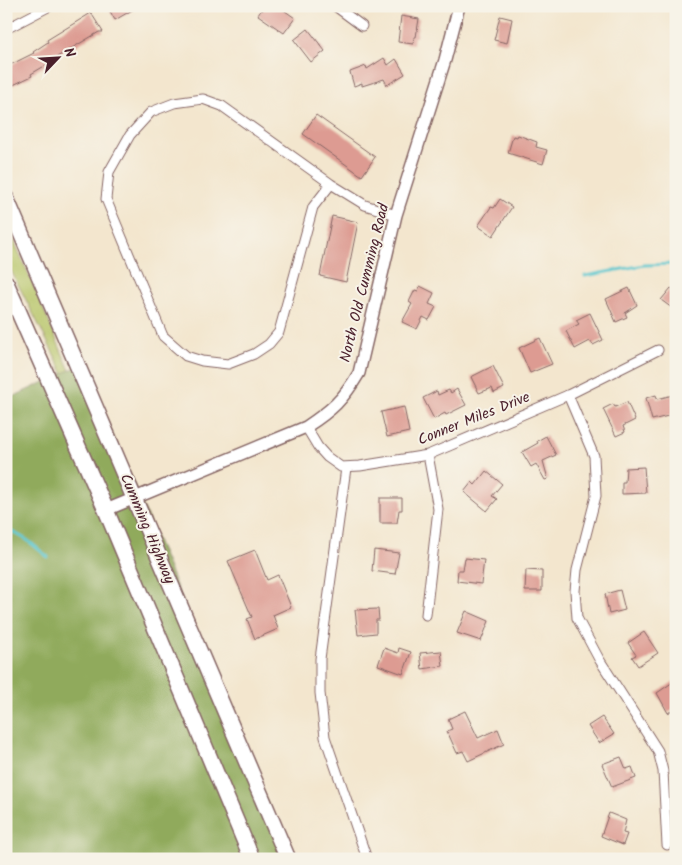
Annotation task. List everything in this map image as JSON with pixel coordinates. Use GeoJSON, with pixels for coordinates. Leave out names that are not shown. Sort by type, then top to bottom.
{"type":"FeatureCollection","features":[{"type":"Feature","properties":{"kind":"highway","name":"Cumming Highway"},"geometry":{"type":"LineString","coordinates":[[6,198],[288,859]]}},
{"type":"Feature","properties":{"kind":"highway","name":"Cumming Highway"},"geometry":{"type":"LineString","coordinates":[[6,283],[106,510],[252,859]]}},
{"type":"Feature","properties":{"kind":"street"},"geometry":{"type":"LineString","coordinates":[[6,29],[50,6]]}},
{"type":"Feature","properties":{"kind":"street","name":"North Old Cumming Road"},"geometry":{"type":"LineString","coordinates":[[106,510],[306,427],[326,414],[340,401],[359,373],[396,215],[445,60],[459,6]]}},
{"type":"Feature","properties":{"kind":"street"},"geometry":{"type":"LineString","coordinates":[[341,8],[362,26]]}},
{"type":"Feature","properties":{"kind":"street"},"geometry":{"type":"LineString","coordinates":[[331,184],[313,207],[279,332],[269,344],[254,354],[228,364],[202,361],[186,356],[163,336],[106,199],[108,172],[130,135],[151,112],[174,103],[203,99],[222,106],[331,184],[366,205],[396,215]]}},
{"type":"Feature","properties":{"kind":"street","name":"Conner Miles Drive"},"geometry":{"type":"LineString","coordinates":[[346,468],[428,455],[568,395],[658,350]]}},
{"type":"Feature","properties":{"kind":"street"},"geometry":{"type":"LineString","coordinates":[[568,395],[594,456],[596,496],[577,570],[575,592],[577,618],[599,659],[658,750],[663,771],[667,845]]}},
{"type":"Feature","properties":{"kind":"street"},"geometry":{"type":"LineString","coordinates":[[306,427],[327,458],[337,465],[346,468],[320,659],[320,693],[325,738],[367,859]]}},
{"type":"Feature","properties":{"kind":"street"},"geometry":{"type":"LineString","coordinates":[[426,615],[438,509],[428,455]]}},
{"type":"Feature","properties":{"kind":"green space"},"geometry":{"type":"Polygon","coordinates":[[[6,222],[111,466],[6,261],[6,222]]]}},
{"type":"Feature","properties":{"kind":"green space"},"geometry":{"type":"Polygon","coordinates":[[[83,364],[291,859],[6,859],[6,400],[83,364]]]}},
{"type":"Feature","properties":{"kind":"building"},"geometry":{"type":"Polygon","coordinates":[[[107,6],[139,6],[115,20],[107,6]]]}},
{"type":"Feature","properties":{"kind":"building"},"geometry":{"type":"Polygon","coordinates":[[[264,6],[278,6],[295,18],[284,33],[258,15],[264,6]]]}},
{"type":"Feature","properties":{"kind":"building"},"geometry":{"type":"Polygon","coordinates":[[[91,13],[103,32],[99,32],[57,57],[31,74],[32,76],[9,87],[6,81],[6,67],[34,53],[48,42],[47,40],[91,13]]]}},
{"type":"Feature","properties":{"kind":"building"},"geometry":{"type":"Polygon","coordinates":[[[401,16],[419,19],[413,44],[398,42],[401,16]]]}},
{"type":"Feature","properties":{"kind":"building"},"geometry":{"type":"Polygon","coordinates":[[[500,16],[512,19],[507,43],[494,40],[500,16]]]}},
{"type":"Feature","properties":{"kind":"building"},"geometry":{"type":"Polygon","coordinates":[[[308,29],[325,51],[311,62],[294,40],[308,29]]]}},
{"type":"Feature","properties":{"kind":"building"},"geometry":{"type":"Polygon","coordinates":[[[384,58],[388,65],[396,59],[405,74],[387,85],[384,79],[362,86],[362,83],[354,86],[350,72],[366,66],[367,69],[384,58]]]}},
{"type":"Feature","properties":{"kind":"building"},"geometry":{"type":"Polygon","coordinates":[[[316,115],[375,157],[362,176],[303,134],[316,115]]]}},
{"type":"Feature","properties":{"kind":"building"},"geometry":{"type":"Polygon","coordinates":[[[518,135],[537,142],[536,147],[547,150],[543,164],[508,153],[513,136],[517,137],[518,135]]]}},
{"type":"Feature","properties":{"kind":"building"},"geometry":{"type":"Polygon","coordinates":[[[500,199],[512,207],[493,236],[478,226],[491,207],[494,208],[500,199]]]}},
{"type":"Feature","properties":{"kind":"building"},"geometry":{"type":"Polygon","coordinates":[[[332,216],[358,222],[346,282],[320,276],[332,216]]]}},
{"type":"Feature","properties":{"kind":"building"},"geometry":{"type":"Polygon","coordinates":[[[420,286],[434,293],[429,304],[436,307],[429,320],[423,317],[417,329],[402,322],[412,304],[409,302],[415,290],[418,291],[420,286]]]}},
{"type":"Feature","properties":{"kind":"building"},"geometry":{"type":"Polygon","coordinates":[[[629,288],[637,305],[625,313],[627,317],[616,322],[606,299],[629,288]]]}},
{"type":"Feature","properties":{"kind":"building"},"geometry":{"type":"Polygon","coordinates":[[[671,288],[676,291],[676,311],[661,300],[671,288]]]}},
{"type":"Feature","properties":{"kind":"building"},"geometry":{"type":"Polygon","coordinates":[[[590,313],[603,340],[593,345],[590,341],[575,349],[566,331],[579,324],[576,320],[590,313]]]}},
{"type":"Feature","properties":{"kind":"building"},"geometry":{"type":"Polygon","coordinates":[[[540,338],[552,364],[530,373],[519,348],[540,338]]]}},
{"type":"Feature","properties":{"kind":"building"},"geometry":{"type":"Polygon","coordinates":[[[493,366],[504,388],[494,393],[492,388],[479,393],[471,377],[493,366]]]}},
{"type":"Feature","properties":{"kind":"building"},"geometry":{"type":"Polygon","coordinates":[[[457,389],[466,405],[434,419],[423,398],[437,391],[438,395],[449,390],[451,393],[457,389]]]}},
{"type":"Feature","properties":{"kind":"building"},"geometry":{"type":"Polygon","coordinates":[[[656,395],[657,399],[673,395],[676,414],[652,420],[646,398],[656,395]]]}},
{"type":"Feature","properties":{"kind":"building"},"geometry":{"type":"Polygon","coordinates":[[[627,402],[635,420],[623,426],[625,432],[616,436],[603,409],[613,404],[615,407],[627,402]]]}},
{"type":"Feature","properties":{"kind":"building"},"geometry":{"type":"Polygon","coordinates":[[[404,407],[409,432],[387,437],[381,412],[404,407]]]}},
{"type":"Feature","properties":{"kind":"building"},"geometry":{"type":"Polygon","coordinates":[[[546,436],[556,455],[543,461],[548,479],[545,480],[536,464],[531,467],[522,452],[546,436]]]}},
{"type":"Feature","properties":{"kind":"building"},"geometry":{"type":"Polygon","coordinates":[[[644,467],[646,493],[622,494],[622,482],[625,482],[626,468],[644,467]]]}},
{"type":"Feature","properties":{"kind":"building"},"geometry":{"type":"Polygon","coordinates":[[[486,471],[502,484],[492,496],[497,499],[487,511],[464,492],[472,482],[475,485],[486,471]]]}},
{"type":"Feature","properties":{"kind":"building"},"geometry":{"type":"Polygon","coordinates":[[[380,498],[402,498],[402,510],[399,510],[397,523],[380,523],[380,498]]]}},
{"type":"Feature","properties":{"kind":"building"},"geometry":{"type":"Polygon","coordinates":[[[255,550],[267,580],[278,575],[291,607],[273,615],[278,629],[255,639],[247,619],[252,617],[228,561],[255,550]]]}},
{"type":"Feature","properties":{"kind":"building"},"geometry":{"type":"Polygon","coordinates":[[[374,550],[399,553],[395,574],[372,571],[374,550]]]}},
{"type":"Feature","properties":{"kind":"building"},"geometry":{"type":"Polygon","coordinates":[[[465,558],[484,560],[481,584],[457,581],[458,570],[463,570],[465,558]]]}},
{"type":"Feature","properties":{"kind":"building"},"geometry":{"type":"Polygon","coordinates":[[[526,570],[542,571],[542,591],[525,591],[526,570]]]}},
{"type":"Feature","properties":{"kind":"building"},"geometry":{"type":"Polygon","coordinates":[[[620,590],[625,610],[609,614],[605,594],[620,590]]]}},
{"type":"Feature","properties":{"kind":"building"},"geometry":{"type":"Polygon","coordinates":[[[378,609],[379,620],[376,620],[376,633],[358,635],[355,610],[378,609]]]}},
{"type":"Feature","properties":{"kind":"building"},"geometry":{"type":"Polygon","coordinates":[[[466,611],[489,621],[481,641],[457,633],[466,611]]]}},
{"type":"Feature","properties":{"kind":"building"},"geometry":{"type":"Polygon","coordinates":[[[644,632],[658,653],[638,666],[632,657],[636,655],[628,643],[644,632]]]}},
{"type":"Feature","properties":{"kind":"building"},"geometry":{"type":"Polygon","coordinates":[[[384,648],[398,653],[399,648],[411,652],[403,674],[378,665],[384,648]]]}},
{"type":"Feature","properties":{"kind":"building"},"geometry":{"type":"Polygon","coordinates":[[[441,651],[443,666],[422,669],[420,653],[441,651]]]}},
{"type":"Feature","properties":{"kind":"building"},"geometry":{"type":"Polygon","coordinates":[[[676,680],[676,708],[668,713],[657,693],[676,680]]]}},
{"type":"Feature","properties":{"kind":"building"},"geometry":{"type":"Polygon","coordinates":[[[465,711],[478,738],[498,729],[504,744],[468,761],[463,751],[457,753],[447,731],[452,729],[448,719],[465,711]]]}},
{"type":"Feature","properties":{"kind":"building"},"geometry":{"type":"Polygon","coordinates":[[[602,717],[614,734],[599,743],[588,726],[602,717]]]}},
{"type":"Feature","properties":{"kind":"building"},"geometry":{"type":"Polygon","coordinates":[[[621,757],[626,769],[632,767],[636,778],[612,787],[602,764],[621,757]]]}},
{"type":"Feature","properties":{"kind":"building"},"geometry":{"type":"Polygon","coordinates":[[[609,813],[626,820],[623,833],[627,834],[623,845],[601,836],[609,813]]]}},
{"type":"Feature","properties":{"kind":"waterway"},"geometry":{"type":"LineString","coordinates":[[585,276],[644,265],[676,264]]}},
{"type":"Feature","properties":{"kind":"waterway"},"geometry":{"type":"LineString","coordinates":[[6,528],[27,540],[48,557]]}}]}
